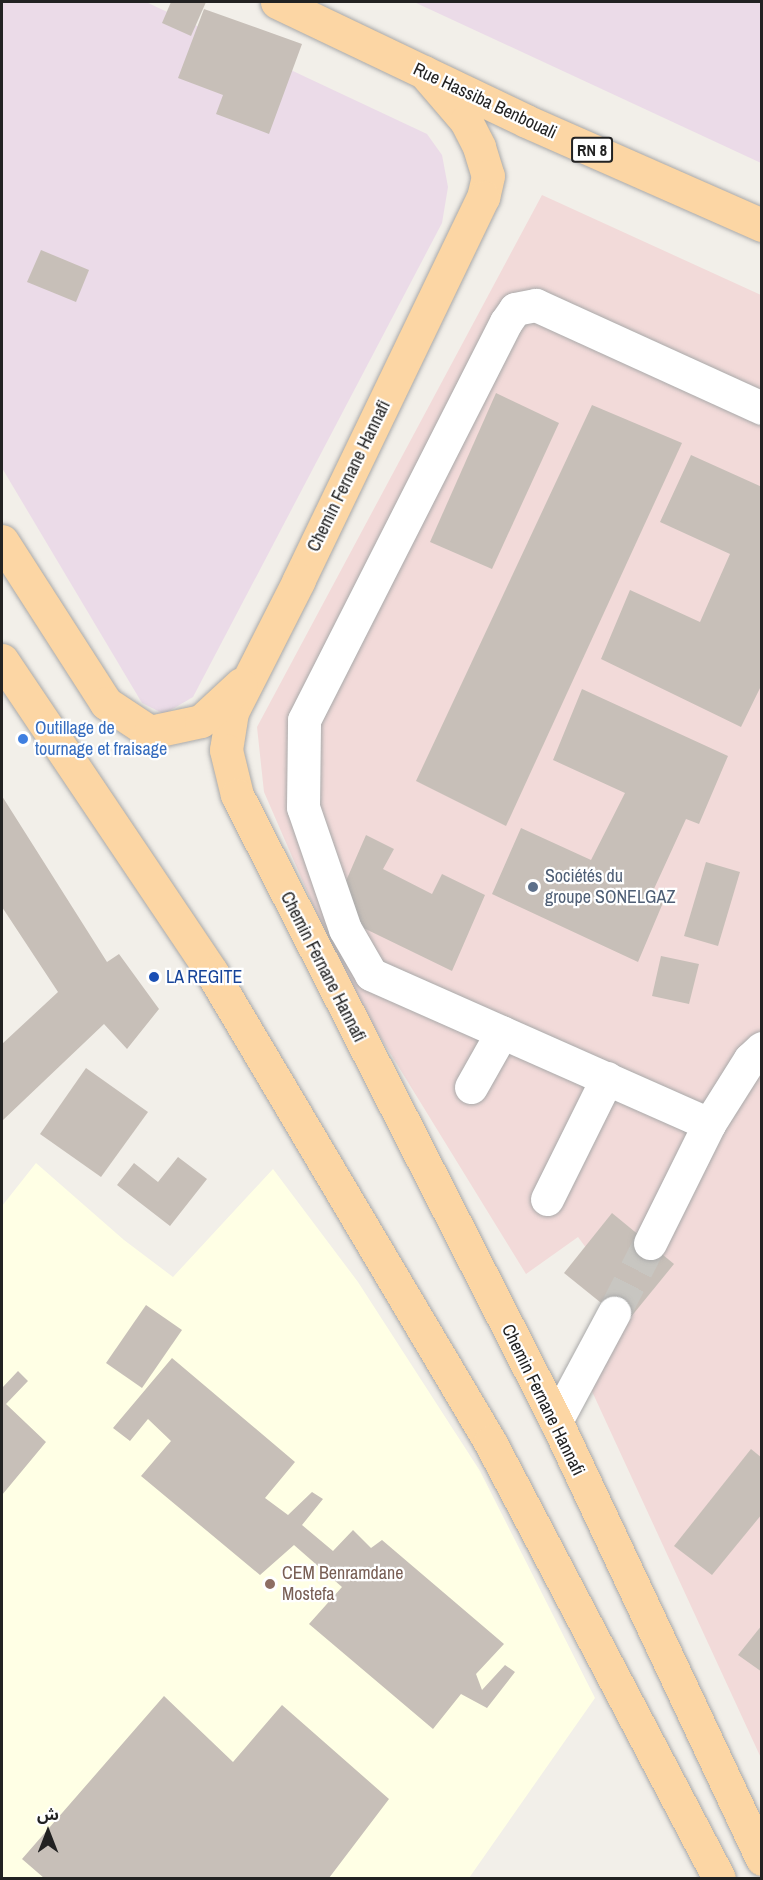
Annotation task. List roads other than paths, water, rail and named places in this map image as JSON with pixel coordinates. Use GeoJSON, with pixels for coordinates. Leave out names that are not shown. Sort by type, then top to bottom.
{"type":"FeatureCollection","features":[{"type":"Feature","properties":{"kind":"main road","name":"Rue Hassiba Benbouali"},"geometry":{"type":"LineString","coordinates":[[277,2],[526,121],[762,225]]}},
{"type":"Feature","properties":{"kind":"main road","name":"Chemin Fernane Hannafi"},"geometry":{"type":"LineString","coordinates":[[424,72],[466,121],[479,147],[488,176],[483,197],[299,580],[232,712],[226,750],[237,795],[556,1421],[762,1859]]}},
{"type":"Feature","properties":{"kind":"main road"},"geometry":{"type":"LineString","coordinates":[[2,541],[106,703],[150,732],[201,721],[250,676]]}},
{"type":"Feature","properties":{"kind":"main road"},"geometry":{"type":"LineString","coordinates":[[2,660],[212,973],[490,1442],[719,1878]]}},
{"type":"Feature","properties":{"kind":"lane"},"geometry":{"type":"LineString","coordinates":[[709,1124],[371,974],[345,929],[330,892],[303,807],[304,720],[506,322],[515,309],[536,305],[762,408]]}},
{"type":"Feature","properties":{"kind":"lane"},"geometry":{"type":"LineString","coordinates":[[471,1087],[502,1032]]}},
{"type":"Feature","properties":{"kind":"lane"},"geometry":{"type":"LineString","coordinates":[[650,1244],[709,1124],[750,1059],[762,1048]]}},
{"type":"Feature","properties":{"kind":"lane"},"geometry":{"type":"LineString","coordinates":[[547,1199],[607,1078]]}},
{"type":"Feature","properties":{"kind":"lane"},"geometry":{"type":"LineString","coordinates":[[556,1421],[614,1313]]}},
{"type":"Feature","properties":{"kind":"tunnel"},"geometry":{"type":"LineString","coordinates":[[614,1313],[650,1243]]}},
{"type":"Feature","properties":{"kind":"place","name":"Outillage de tournage et fraisage"},"geometry":{"type":"Point","coordinates":[23,739]}},
{"type":"Feature","properties":{"kind":"place","name":"Sociétés du groupe SONELGAZ"},"geometry":{"type":"Point","coordinates":[533,887]}},
{"type":"Feature","properties":{"kind":"place","name":"LA REGITE"},"geometry":{"type":"Point","coordinates":[154,977]}},
{"type":"Feature","properties":{"kind":"place","name":"CEM Benramdane Mostefa"},"geometry":{"type":"Point","coordinates":[270,1584]}}]}
